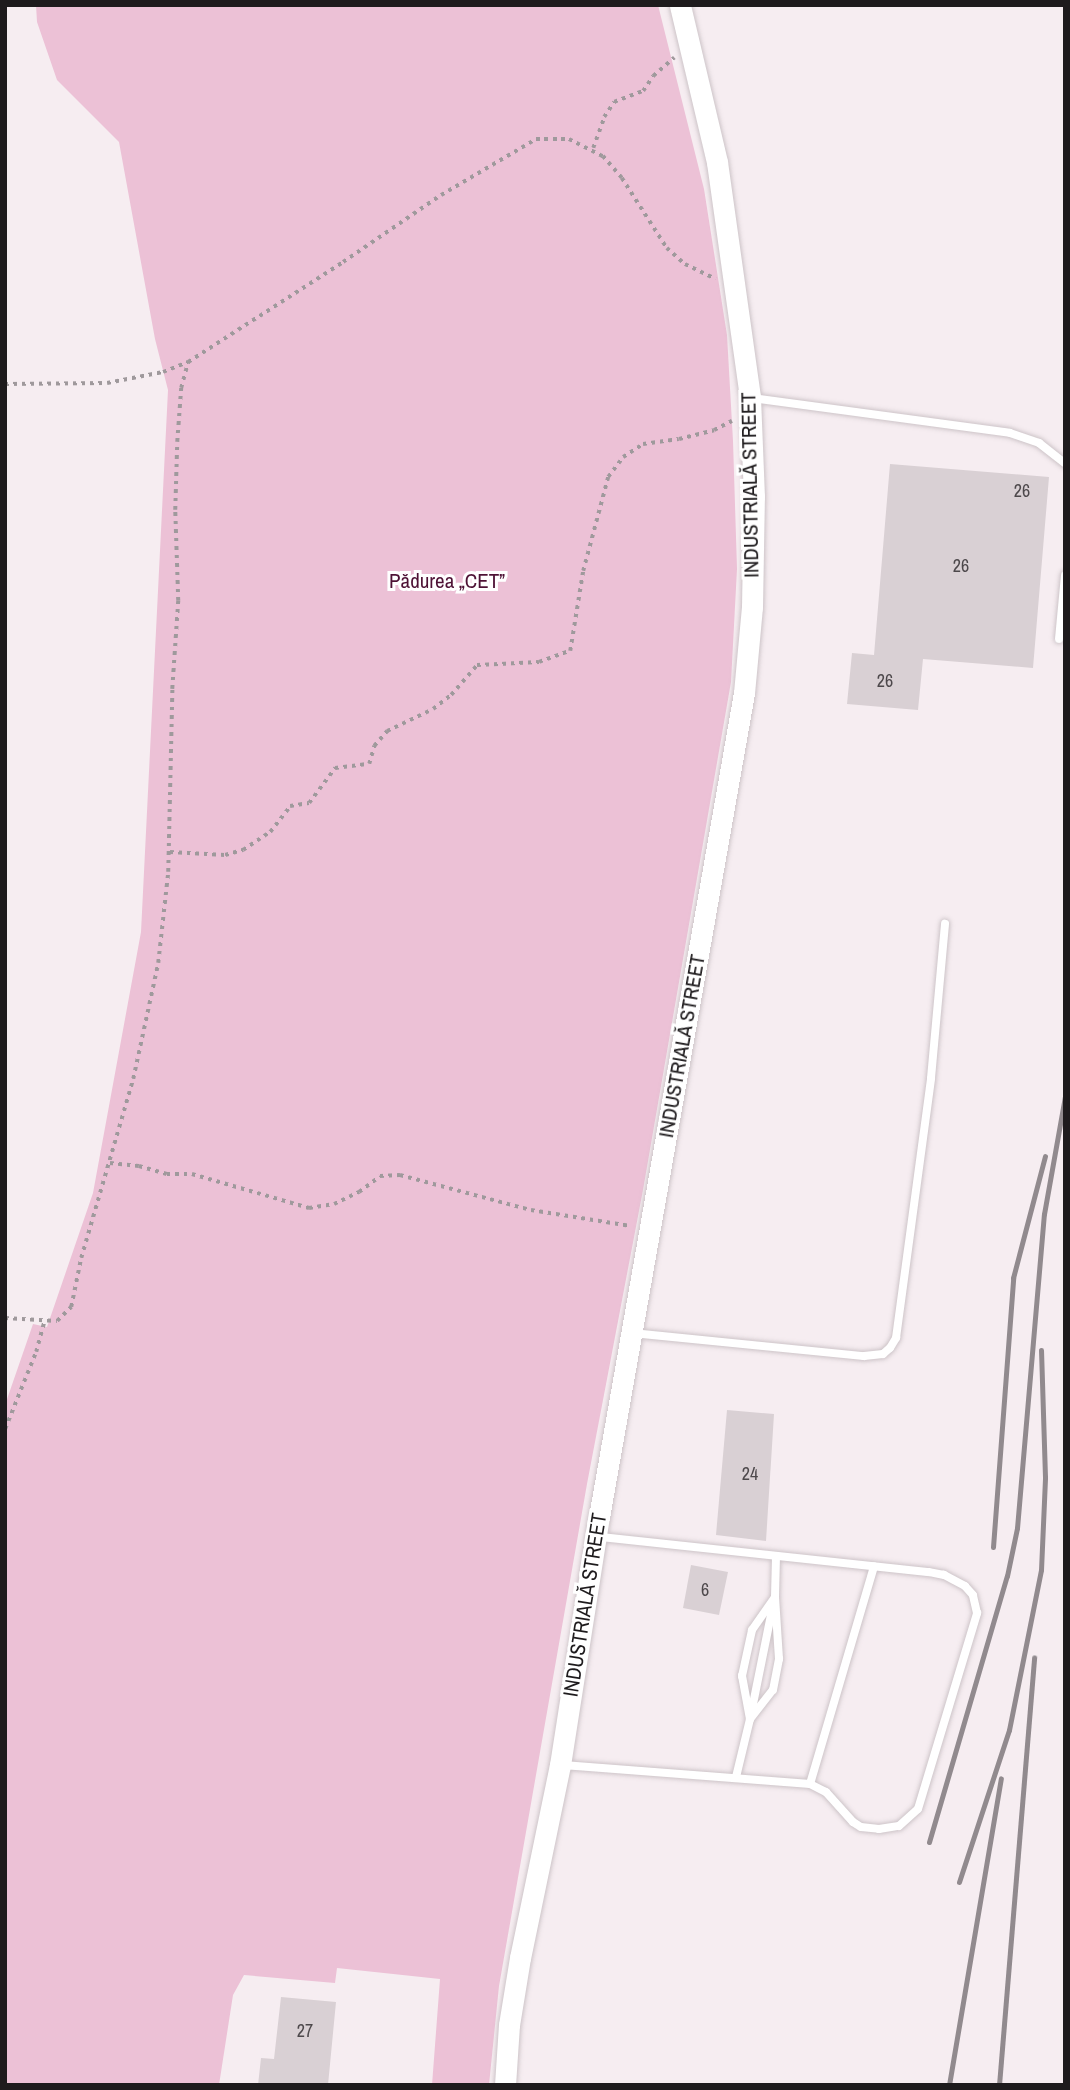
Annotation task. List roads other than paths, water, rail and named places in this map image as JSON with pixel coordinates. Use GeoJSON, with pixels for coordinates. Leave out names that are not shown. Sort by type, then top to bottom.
{"type":"FeatureCollection","features":[{"type":"Feature","properties":{"kind":"street","name":"INDUSTRIALĂ STREET"},"geometry":{"type":"LineString","coordinates":[[505,2085],[509,2025],[520,1958],[560,1765],[596,1536],[744,693],[752,607],[754,496],[750,405],[736,283],[717,162],[680,5]]}},
{"type":"Feature","properties":{"kind":"lane"},"geometry":{"type":"LineString","coordinates":[[750,405],[1010,433],[1039,443],[1065,463]]}},
{"type":"Feature","properties":{"kind":"lane"},"geometry":{"type":"LineString","coordinates":[[1059,639],[1065,575]]}},
{"type":"Feature","properties":{"kind":"lane"},"geometry":{"type":"LineString","coordinates":[[632,1333],[864,1356],[883,1354],[890,1348],[896,1338],[931,1078],[945,924]]}},
{"type":"Feature","properties":{"kind":"lane"},"geometry":{"type":"LineString","coordinates":[[560,1765],[810,1784],[826,1792],[853,1822],[862,1827],[889,1828],[914,1816],[975,1623],[977,1604],[973,1595],[955,1580],[928,1572],[596,1536]]}},
{"type":"Feature","properties":{"kind":"lane"},"geometry":{"type":"LineString","coordinates":[[750,1719],[773,1690],[779,1658],[775,1597],[776,1556]]}},
{"type":"Feature","properties":{"kind":"lane"},"geometry":{"type":"LineString","coordinates":[[810,1784],[874,1566]]}},
{"type":"Feature","properties":{"kind":"lane"},"geometry":{"type":"LineString","coordinates":[[750,1719],[743,1676],[751,1630],[775,1597]]}},
{"type":"Feature","properties":{"kind":"lane"},"geometry":{"type":"LineString","coordinates":[[736,1777],[775,1597]]}},
{"type":"Feature","properties":{"kind":"railway"},"geometry":{"type":"LineString","coordinates":[[929,1842],[1007,1576],[1017,1528],[1044,1214],[1065,1096]]}},
{"type":"Feature","properties":{"kind":"railway"},"geometry":{"type":"LineString","coordinates":[[993,1547],[1013,1278],[1045,1156]]}},
{"type":"Feature","properties":{"kind":"railway"},"geometry":{"type":"LineString","coordinates":[[959,1882],[1009,1730],[1041,1570],[1045,1477],[1041,1350]]}},
{"type":"Feature","properties":{"kind":"railway"},"geometry":{"type":"LineString","coordinates":[[999,2085],[1034,1657]]}},
{"type":"Feature","properties":{"kind":"railway"},"geometry":{"type":"LineString","coordinates":[[949,2085],[1001,1778]]}},
{"type":"Feature","properties":{"kind":"park label","name":"Pădurea „CET”"},"geometry":{"type":"Point","coordinates":[447,581]}}]}
